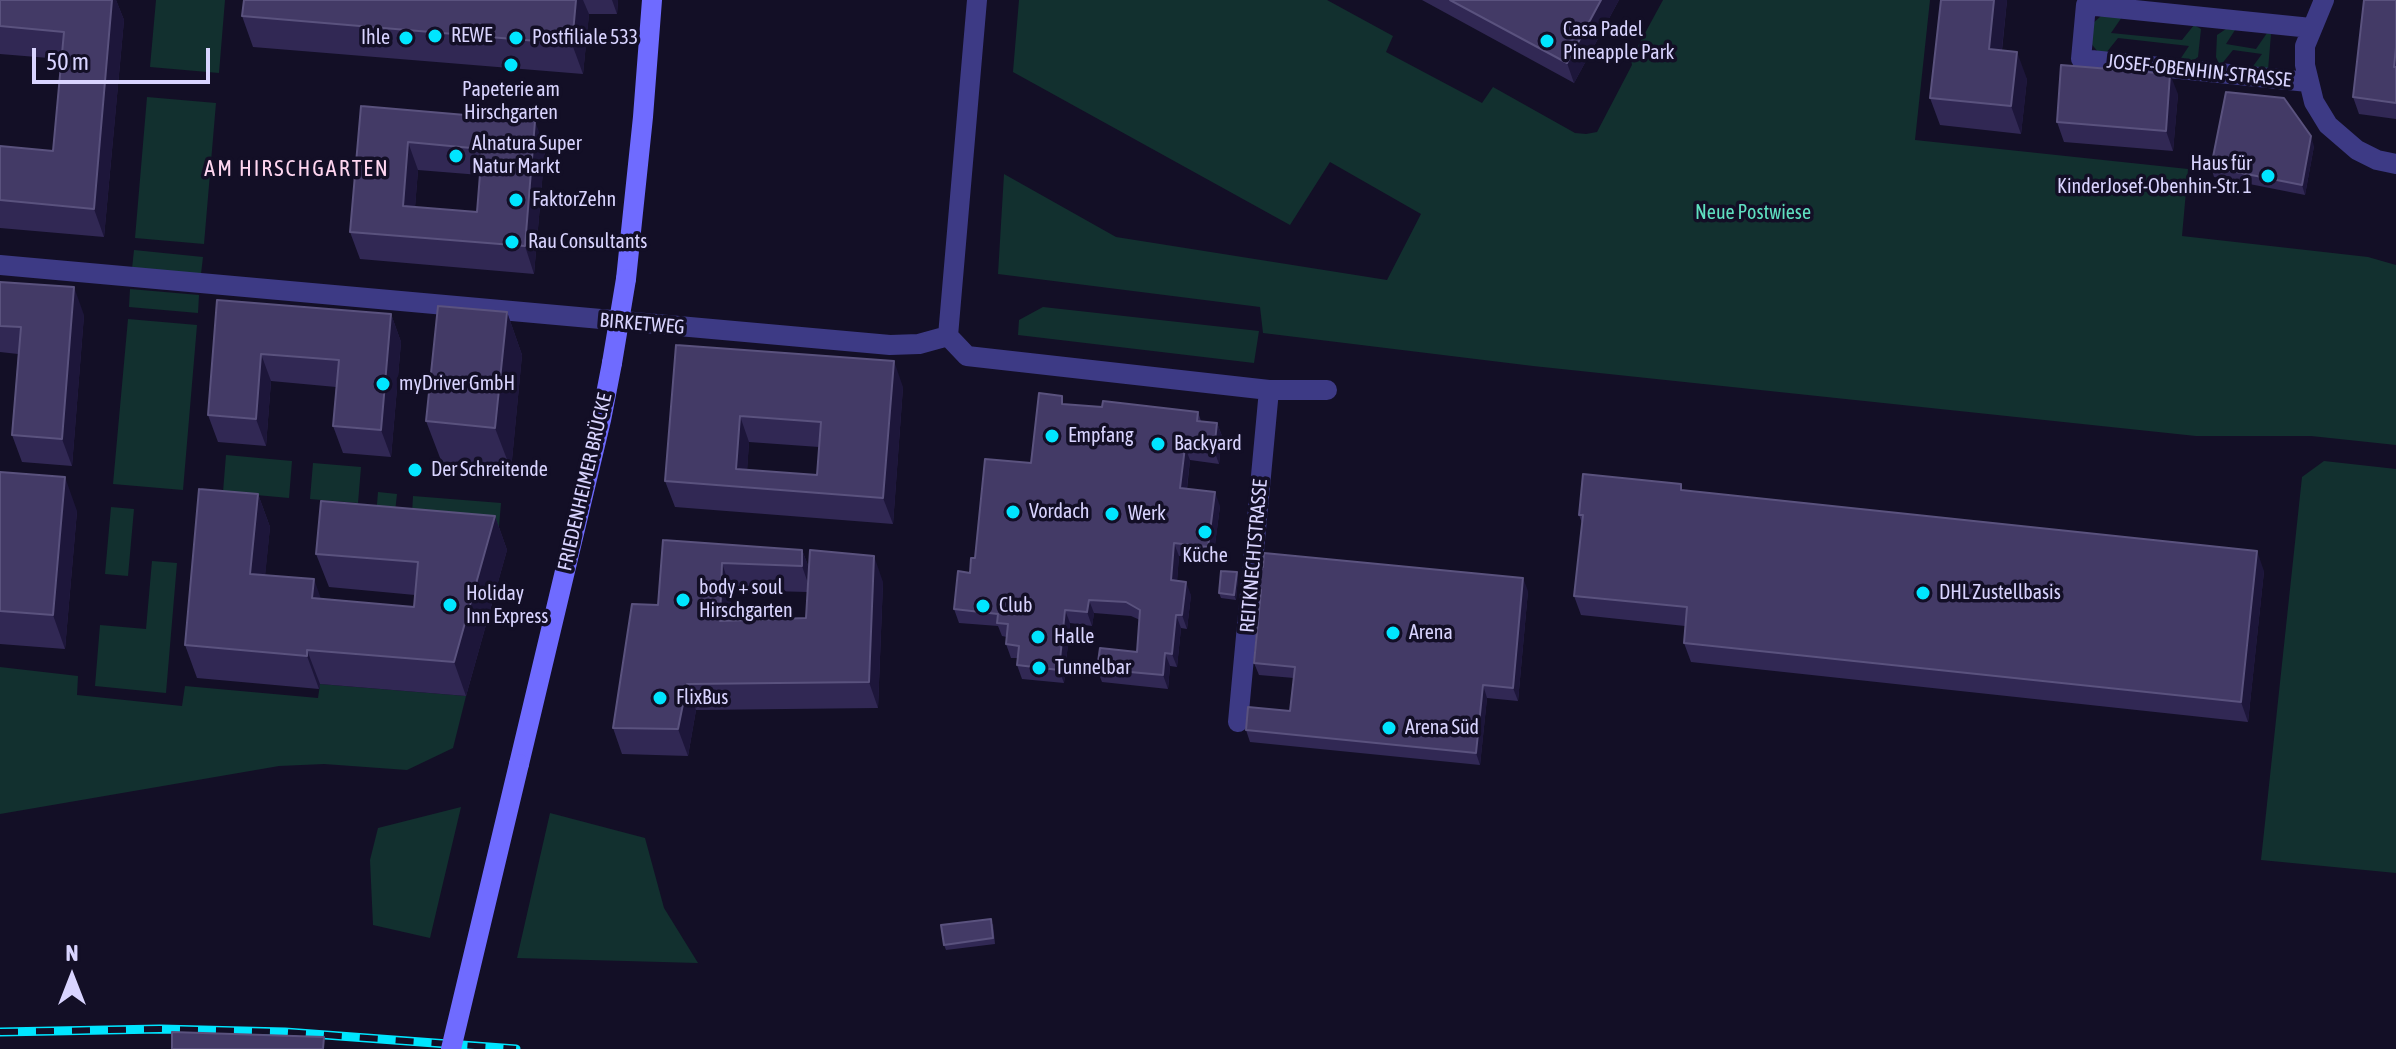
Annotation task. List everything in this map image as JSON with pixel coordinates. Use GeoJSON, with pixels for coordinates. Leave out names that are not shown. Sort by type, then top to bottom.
{"type":"FeatureCollection","features":[{"type":"Feature","properties":{"kind":"main road","name":"FRIEDENHEIMER BRÜCKE"},"geometry":{"type":"LineString","coordinates":[[451,1049],[612,363],[626,279],[652,0]]}},
{"type":"Feature","properties":{"kind":"street"},"geometry":{"type":"LineString","coordinates":[[977,0],[948,336],[967,356],[1269,390],[1327,390]]}},
{"type":"Feature","properties":{"kind":"street"},"geometry":{"type":"LineString","coordinates":[[2324,0],[2305,46],[2308,82],[2314,102],[2324,121],[2338,136],[2357,150],[2394,164]]}},
{"type":"Feature","properties":{"kind":"street","name":"JOSEF-OBENHIN-STRASSE"},"geometry":{"type":"LineString","coordinates":[[2308,82],[2081,59],[2086,5],[2311,28]]}},
{"type":"Feature","properties":{"kind":"street","name":"BIRKETWEG"},"geometry":{"type":"LineString","coordinates":[[0,265],[890,345],[919,344],[948,336]]}},
{"type":"Feature","properties":{"kind":"street","name":"REITKNECHTSTRASSE"},"geometry":{"type":"LineString","coordinates":[[1238,722],[1269,390]]}},
{"type":"Feature","properties":{"kind":"green space"},"geometry":{"type":"Polygon","coordinates":[[[156,0],[225,0],[219,73],[150,67],[156,0]]]}},
{"type":"Feature","properties":{"kind":"green space","name":"Neue Postwiese"},"geometry":{"type":"Polygon","coordinates":[[[1019,0],[1327,0],[1393,36],[1386,52],[1482,103],[1493,87],[1575,133],[1586,134],[1597,132],[1663,0],[1930,0],[1915,140],[2188,169],[2182,236],[2368,257],[2396,265],[2396,445],[2311,436],[2196,436],[1533,366],[1263,333],[1260,307],[998,274],[1004,174],[1116,237],[1387,280],[1421,214],[1330,162],[1290,225],[1013,72],[1019,0]]]}},
{"type":"Feature","properties":{"kind":"green space"},"geometry":{"type":"Polygon","coordinates":[[[2101,16],[2122,17],[2111,33],[2182,40],[2194,25],[2201,29],[2198,57],[2191,62],[2179,61],[2189,46],[2118,38],[2106,53],[2098,52],[2090,42],[2091,25],[2101,16]]]}},
{"type":"Feature","properties":{"kind":"green space"},"geometry":{"type":"Polygon","coordinates":[[[2226,29],[2235,30],[2226,44],[2256,49],[2267,33],[2271,34],[2268,70],[2251,69],[2262,54],[2233,50],[2220,66],[2216,57],[2217,35],[2226,29]]]}},
{"type":"Feature","properties":{"kind":"green space"},"geometry":{"type":"Polygon","coordinates":[[[147,97],[216,103],[204,244],[135,238],[147,97]]]}},
{"type":"Feature","properties":{"kind":"green space"},"geometry":{"type":"Polygon","coordinates":[[[134,250],[203,257],[201,274],[132,269],[134,250]]]}},
{"type":"Feature","properties":{"kind":"green space"},"geometry":{"type":"Polygon","coordinates":[[[130,289],[199,295],[198,313],[129,307],[130,289]]]}},
{"type":"Feature","properties":{"kind":"green space"},"geometry":{"type":"Polygon","coordinates":[[[1043,307],[1259,331],[1254,363],[1018,335],[1019,320],[1043,307]]]}},
{"type":"Feature","properties":{"kind":"green space"},"geometry":{"type":"Polygon","coordinates":[[[128,319],[197,325],[183,490],[113,484],[128,319]]]}},
{"type":"Feature","properties":{"kind":"green space"},"geometry":{"type":"Polygon","coordinates":[[[226,455],[292,461],[289,498],[223,492],[226,455]]]}},
{"type":"Feature","properties":{"kind":"green space"},"geometry":{"type":"Polygon","coordinates":[[[2324,461],[2396,469],[2396,873],[2261,860],[2302,477],[2324,461]]]}},
{"type":"Feature","properties":{"kind":"green space"},"geometry":{"type":"Polygon","coordinates":[[[313,463],[361,467],[358,503],[310,499],[313,463]]]}},
{"type":"Feature","properties":{"kind":"green space"},"geometry":{"type":"Polygon","coordinates":[[[378,492],[397,494],[395,512],[412,514],[413,496],[501,503],[498,538],[375,529],[378,492]]]}},
{"type":"Feature","properties":{"kind":"green space"},"geometry":{"type":"Polygon","coordinates":[[[111,507],[134,509],[128,576],[105,574],[111,507]]]}},
{"type":"Feature","properties":{"kind":"green space"},"geometry":{"type":"Polygon","coordinates":[[[152,561],[177,563],[166,693],[95,686],[100,625],[146,629],[152,561]]]}},
{"type":"Feature","properties":{"kind":"green space"},"geometry":{"type":"Polygon","coordinates":[[[0,667],[78,676],[77,695],[182,706],[185,686],[318,698],[320,684],[466,696],[453,748],[407,770],[324,764],[279,766],[0,814],[0,667]]]}},
{"type":"Feature","properties":{"kind":"green space"},"geometry":{"type":"Polygon","coordinates":[[[461,807],[430,938],[373,925],[370,860],[378,828],[461,807]]]}},
{"type":"Feature","properties":{"kind":"green space"},"geometry":{"type":"Polygon","coordinates":[[[550,813],[645,838],[664,908],[698,963],[517,958],[550,813]]]}},
{"type":"Feature","properties":{"kind":"building"},"geometry":{"type":"Polygon","coordinates":[[[0,0],[112,0],[94,209],[0,200],[0,146],[53,151],[64,32],[0,26],[0,0]]]}},
{"type":"Feature","properties":{"kind":"building"},"geometry":{"type":"Polygon","coordinates":[[[244,0],[576,0],[572,44],[242,16],[244,0]]]}},
{"type":"Feature","properties":{"kind":"building"},"geometry":{"type":"Polygon","coordinates":[[[1450,0],[1601,0],[1567,63],[1450,0]]]}},
{"type":"Feature","properties":{"kind":"building"},"geometry":{"type":"Polygon","coordinates":[[[1941,0],[1994,0],[1989,49],[2017,52],[2011,106],[1930,98],[1941,0]]]}},
{"type":"Feature","properties":{"kind":"building"},"geometry":{"type":"Polygon","coordinates":[[[2364,0],[2396,0],[2396,103],[2353,97],[2364,0]]]}},
{"type":"Feature","properties":{"kind":"building"},"geometry":{"type":"Polygon","coordinates":[[[2061,65],[2170,74],[2166,131],[2057,122],[2061,65]]]}},
{"type":"Feature","properties":{"kind":"building"},"geometry":{"type":"Polygon","coordinates":[[[2226,92],[2284,98],[2311,136],[2302,185],[2211,167],[2226,92]]]}},
{"type":"Feature","properties":{"kind":"building"},"geometry":{"type":"Polygon","coordinates":[[[361,106],[535,121],[525,246],[350,232],[361,106]],[[408,142],[403,206],[477,212],[482,149],[408,142]]]}},
{"type":"Feature","properties":{"kind":"building"},"geometry":{"type":"Polygon","coordinates":[[[0,282],[74,287],[62,439],[12,435],[21,327],[0,326],[0,282]]]}},
{"type":"Feature","properties":{"kind":"building"},"geometry":{"type":"Polygon","coordinates":[[[217,300],[391,314],[381,430],[333,426],[339,360],[261,354],[256,419],[208,415],[217,300]]]}},
{"type":"Feature","properties":{"kind":"building"},"geometry":{"type":"Polygon","coordinates":[[[438,306],[507,312],[495,428],[426,421],[438,306]]]}},
{"type":"Feature","properties":{"kind":"building"},"geometry":{"type":"Polygon","coordinates":[[[676,345],[894,361],[883,498],[665,481],[676,345]],[[740,416],[736,469],[817,475],[821,422],[740,416]]]}},
{"type":"Feature","properties":{"kind":"building"},"geometry":{"type":"Polygon","coordinates":[[[1039,393],[1062,396],[1062,404],[1102,407],[1103,401],[1198,412],[1197,421],[1217,423],[1214,450],[1185,447],[1180,488],[1215,492],[1208,547],[1174,543],[1171,580],[1186,582],[1182,615],[1176,615],[1172,654],[1165,653],[1163,675],[1097,669],[1100,648],[1137,652],[1140,610],[1126,602],[1089,600],[1087,612],[1065,610],[1059,670],[1017,665],[1019,646],[1006,644],[1008,624],[997,623],[998,614],[954,609],[958,571],[970,573],[971,558],[975,558],[985,459],[1031,463],[1039,393]]]}},
{"type":"Feature","properties":{"kind":"building"},"geometry":{"type":"Polygon","coordinates":[[[0,472],[65,477],[53,615],[0,611],[0,472]]]}},
{"type":"Feature","properties":{"kind":"building","name":"DHL Zustellbasis"},"geometry":{"type":"Polygon","coordinates":[[[1583,474],[1681,484],[1681,490],[2257,551],[2241,702],[1684,643],[1687,607],[1574,596],[1583,515],[1579,515],[1583,474]]]}},
{"type":"Feature","properties":{"kind":"building"},"geometry":{"type":"Polygon","coordinates":[[[199,489],[258,494],[250,574],[314,579],[312,598],[414,607],[418,562],[316,554],[321,501],[495,516],[454,662],[307,650],[307,656],[185,645],[199,489]]]}},
{"type":"Feature","properties":{"kind":"building"},"geometry":{"type":"Polygon","coordinates":[[[663,540],[802,550],[802,566],[722,563],[720,621],[806,618],[810,550],[874,556],[869,682],[687,684],[678,729],[613,728],[632,604],[658,605],[663,540]]]}},
{"type":"Feature","properties":{"kind":"building","name":"Arena"},"geometry":{"type":"Polygon","coordinates":[[[1264,553],[1523,578],[1513,688],[1483,685],[1476,753],[1246,730],[1248,707],[1290,711],[1295,667],[1254,663],[1261,590],[1258,589],[1260,567],[1263,567],[1264,553]]]}},
{"type":"Feature","properties":{"kind":"building"},"geometry":{"type":"Polygon","coordinates":[[[1221,571],[1237,572],[1234,595],[1219,593],[1221,571]]]}},
{"type":"Feature","properties":{"kind":"building"},"geometry":{"type":"Polygon","coordinates":[[[991,919],[993,938],[944,945],[941,925],[991,919]]]}},
{"type":"Feature","properties":{"kind":"building"},"geometry":{"type":"Polygon","coordinates":[[[172,1032],[324,1037],[323,1049],[172,1049],[172,1032]]]}},
{"type":"Feature","properties":{"kind":"railway"},"geometry":{"type":"LineString","coordinates":[[0,1032],[160,1029],[285,1032],[516,1049]]}},
{"type":"Feature","properties":{"kind":"place","name":"REWE"},"geometry":{"type":"Point","coordinates":[435,36]}},
{"type":"Feature","properties":{"kind":"place","name":"Ihle"},"geometry":{"type":"Point","coordinates":[406,38]}},
{"type":"Feature","properties":{"kind":"place","name":"Postfiliale 533"},"geometry":{"type":"Point","coordinates":[516,38]}},
{"type":"Feature","properties":{"kind":"place","name":"Casa Padel Pineapple Park"},"geometry":{"type":"Point","coordinates":[1547,41]}},
{"type":"Feature","properties":{"kind":"place","name":"Papeterie am Hirschgarten"},"geometry":{"type":"Point","coordinates":[511,65]}},
{"type":"Feature","properties":{"kind":"place","name":"Alnatura Super Natur Markt"},"geometry":{"type":"Point","coordinates":[456,156]}},
{"type":"Feature","properties":{"kind":"place","name":"Haus für KinderJosef-Obenhin-Str. 1"},"geometry":{"type":"Point","coordinates":[2268,176]}},
{"type":"Feature","properties":{"kind":"place","name":"FaktorZehn"},"geometry":{"type":"Point","coordinates":[516,200]}},
{"type":"Feature","properties":{"kind":"place","name":"Rau Consultants"},"geometry":{"type":"Point","coordinates":[512,242]}},
{"type":"Feature","properties":{"kind":"place","name":"myDriver GmbH"},"geometry":{"type":"Point","coordinates":[383,384]}},
{"type":"Feature","properties":{"kind":"place","name":"Empfang"},"geometry":{"type":"Point","coordinates":[1052,436]}},
{"type":"Feature","properties":{"kind":"place","name":"Backyard"},"geometry":{"type":"Point","coordinates":[1158,444]}},
{"type":"Feature","properties":{"kind":"place","name":"Der Schreitende"},"geometry":{"type":"Point","coordinates":[415,470]}},
{"type":"Feature","properties":{"kind":"place","name":"Vordach"},"geometry":{"type":"Point","coordinates":[1013,512]}},
{"type":"Feature","properties":{"kind":"place","name":"Werk"},"geometry":{"type":"Point","coordinates":[1112,514]}},
{"type":"Feature","properties":{"kind":"place","name":"Küche"},"geometry":{"type":"Point","coordinates":[1205,532]}},
{"type":"Feature","properties":{"kind":"place","name":"DHL Zustellbasis"},"geometry":{"type":"Point","coordinates":[1923,593]}},
{"type":"Feature","properties":{"kind":"place","name":"body + soul Hirschgarten"},"geometry":{"type":"Point","coordinates":[683,600]}},
{"type":"Feature","properties":{"kind":"place","name":"Holiday Inn Express"},"geometry":{"type":"Point","coordinates":[450,605]}},
{"type":"Feature","properties":{"kind":"place","name":"Club"},"geometry":{"type":"Point","coordinates":[983,606]}},
{"type":"Feature","properties":{"kind":"place","name":"Arena"},"geometry":{"type":"Point","coordinates":[1393,633]}},
{"type":"Feature","properties":{"kind":"place","name":"Halle"},"geometry":{"type":"Point","coordinates":[1038,637]}},
{"type":"Feature","properties":{"kind":"place","name":"Tunnelbar"},"geometry":{"type":"Point","coordinates":[1039,668]}},
{"type":"Feature","properties":{"kind":"place","name":"FlixBus"},"geometry":{"type":"Point","coordinates":[660,698]}},
{"type":"Feature","properties":{"kind":"place","name":"Arena Süd"},"geometry":{"type":"Point","coordinates":[1389,728]}},
{"type":"Feature","properties":{"kind":"district","name":"AM HIRSCHGARTEN"},"geometry":{"type":"Point","coordinates":[297,169]}}]}
